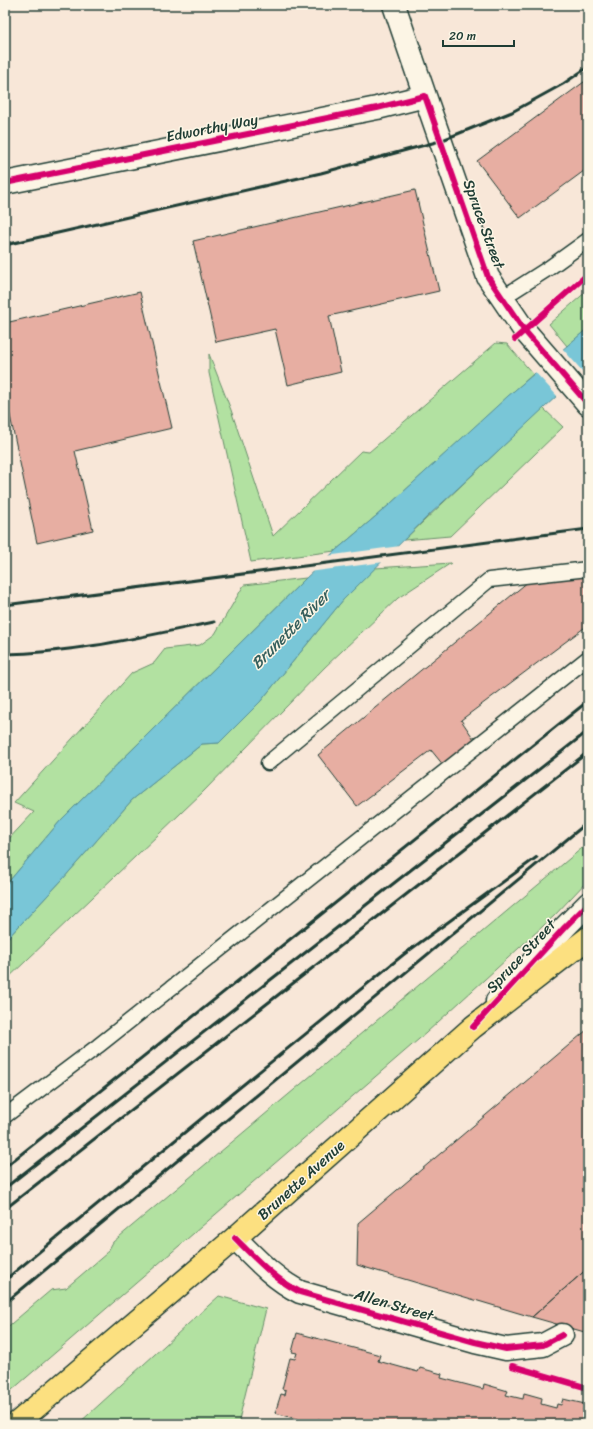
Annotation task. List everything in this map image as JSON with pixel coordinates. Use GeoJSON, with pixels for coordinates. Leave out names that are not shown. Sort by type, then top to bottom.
{"type":"FeatureCollection","features":[{"type":"Feature","properties":{"kind":"main road","name":"Brunette Avenue"},"geometry":{"type":"LineString","coordinates":[[16,1424],[235,1238],[473,1027],[588,938]]}},
{"type":"Feature","properties":{"kind":"street","name":"Spruce Street"},"geometry":{"type":"LineString","coordinates":[[394,5],[424,96],[488,277],[533,342],[583,398]]}},
{"type":"Feature","properties":{"kind":"street","name":"Edworthy Way"},"geometry":{"type":"LineString","coordinates":[[5,183],[373,109],[424,96]]}},
{"type":"Feature","properties":{"kind":"street","name":"Spruce Street"},"geometry":{"type":"LineString","coordinates":[[473,1027],[588,904]]}},
{"type":"Feature","properties":{"kind":"street","name":"Allen Street"},"geometry":{"type":"LineString","coordinates":[[235,1238],[275,1276],[300,1292],[506,1350],[543,1345],[562,1335]]}},
{"type":"Feature","properties":{"kind":"lane"},"geometry":{"type":"LineString","coordinates":[[502,298],[549,268],[588,240]]}},
{"type":"Feature","properties":{"kind":"lane"},"geometry":{"type":"LineString","coordinates":[[268,763],[489,580],[588,569]]}},
{"type":"Feature","properties":{"kind":"lane"},"geometry":{"type":"LineString","coordinates":[[5,1116],[98,1046],[588,658]]}},
{"type":"Feature","properties":{"kind":"green space"},"geometry":{"type":"Polygon","coordinates":[[[588,290],[588,328],[567,346],[549,324],[588,290]]]}},
{"type":"Feature","properties":{"kind":"green space"},"geometry":{"type":"Polygon","coordinates":[[[496,343],[507,344],[533,374],[389,505],[335,551],[251,562],[209,373],[209,354],[231,410],[273,536],[361,451],[369,452],[496,343]]]}},
{"type":"Feature","properties":{"kind":"green space"},"geometry":{"type":"Polygon","coordinates":[[[543,408],[563,427],[450,536],[404,540],[543,408]]]}},
{"type":"Feature","properties":{"kind":"green space"},"geometry":{"type":"Polygon","coordinates":[[[451,563],[398,598],[325,667],[203,792],[5,981],[5,941],[62,880],[132,800],[202,744],[219,743],[260,702],[343,600],[375,568],[451,563]]]}},
{"type":"Feature","properties":{"kind":"green space"},"geometry":{"type":"Polygon","coordinates":[[[306,578],[61,820],[5,886],[5,843],[34,812],[14,803],[132,673],[154,663],[165,649],[200,645],[215,634],[244,585],[306,578]]]}},
{"type":"Feature","properties":{"kind":"green space"},"geometry":{"type":"Polygon","coordinates":[[[588,843],[588,880],[554,916],[426,1033],[5,1396],[5,1329],[51,1290],[66,1288],[107,1253],[113,1242],[588,843]]]}},
{"type":"Feature","properties":{"kind":"green space"},"geometry":{"type":"Polygon","coordinates":[[[219,1296],[266,1309],[238,1424],[78,1424],[219,1296]]]}},
{"type":"Feature","properties":{"kind":"water","name":"Brunette River"},"geometry":{"type":"Polygon","coordinates":[[[588,328],[588,367],[427,517],[343,600],[260,702],[219,743],[202,744],[132,800],[62,880],[5,941],[5,886],[61,820],[306,578],[389,505],[508,396],[588,328]]]}},
{"type":"Feature","properties":{"kind":"pier"},"geometry":{"type":"Polygon","coordinates":[[[562,348],[584,373],[558,397],[534,371],[562,348]]]}},
{"type":"Feature","properties":{"kind":"pier"},"geometry":{"type":"Polygon","coordinates":[[[400,546],[384,562],[309,572],[326,556],[400,546]]]}},
{"type":"Feature","properties":{"kind":"building"},"geometry":{"type":"Polygon","coordinates":[[[588,79],[588,168],[520,218],[477,161],[588,79]]]}},
{"type":"Feature","properties":{"kind":"building"},"geometry":{"type":"Polygon","coordinates":[[[415,190],[439,291],[329,316],[341,372],[288,385],[275,329],[216,342],[193,241],[415,190]]]}},
{"type":"Feature","properties":{"kind":"building"},"geometry":{"type":"Polygon","coordinates":[[[140,292],[172,428],[75,451],[93,530],[37,543],[5,392],[5,323],[140,292]]]}},
{"type":"Feature","properties":{"kind":"building"},"geometry":{"type":"Polygon","coordinates":[[[588,574],[588,625],[461,720],[476,742],[444,766],[431,750],[357,806],[318,755],[529,581],[588,574]]]}},
{"type":"Feature","properties":{"kind":"building"},"geometry":{"type":"Polygon","coordinates":[[[588,690],[588,699],[584,694],[588,690]]]}},
{"type":"Feature","properties":{"kind":"building"},"geometry":{"type":"Polygon","coordinates":[[[588,1029],[588,1268],[532,1317],[357,1265],[358,1223],[588,1029]]]}},
{"type":"Feature","properties":{"kind":"building"},"geometry":{"type":"Polygon","coordinates":[[[588,1268],[588,1333],[532,1317],[588,1268]]]}},
{"type":"Feature","properties":{"kind":"building"},"geometry":{"type":"Polygon","coordinates":[[[297,1333],[380,1355],[378,1361],[418,1372],[420,1368],[442,1374],[441,1378],[483,1389],[484,1384],[508,1391],[506,1395],[523,1399],[524,1393],[542,1398],[541,1404],[556,1408],[557,1404],[561,1405],[563,1399],[585,1404],[583,1410],[588,1411],[588,1424],[333,1424],[318,1419],[316,1424],[275,1413],[281,1394],[285,1395],[286,1390],[282,1389],[290,1358],[295,1359],[297,1353],[292,1352],[297,1333]]]}},
{"type":"Feature","properties":{"kind":"railway"},"geometry":{"type":"LineString","coordinates":[[5,245],[321,173],[440,141],[512,112],[563,84],[588,67]]}},
{"type":"Feature","properties":{"kind":"railway"},"geometry":{"type":"LineString","coordinates":[[5,605],[588,529]]}},
{"type":"Feature","properties":{"kind":"railway"},"geometry":{"type":"LineString","coordinates":[[5,654],[58,651],[110,643],[214,622]]}},
{"type":"Feature","properties":{"kind":"railway"},"geometry":{"type":"LineString","coordinates":[[5,1167],[588,701]]}},
{"type":"Feature","properties":{"kind":"railway"},"geometry":{"type":"LineString","coordinates":[[5,1188],[588,731]]}},
{"type":"Feature","properties":{"kind":"railway"},"geometry":{"type":"LineString","coordinates":[[5,1209],[588,752]]}},
{"type":"Feature","properties":{"kind":"railway"},"geometry":{"type":"LineString","coordinates":[[5,1303],[588,822]]}},
{"type":"Feature","properties":{"kind":"railway"},"geometry":{"type":"LineString","coordinates":[[5,1280],[403,955],[537,857]]}},
{"type":"Feature","properties":{"kind":"cycle path"},"geometry":{"type":"LineString","coordinates":[[5,183],[377,108],[425,96],[488,277],[524,330],[588,404]]}},
{"type":"Feature","properties":{"kind":"cycle path"},"geometry":{"type":"LineString","coordinates":[[515,339],[588,274]]}},
{"type":"Feature","properties":{"kind":"cycle path"},"geometry":{"type":"LineString","coordinates":[[473,1027],[588,904]]}},
{"type":"Feature","properties":{"kind":"cycle path"},"geometry":{"type":"LineString","coordinates":[[235,1238],[273,1274],[300,1292],[475,1342],[506,1349],[543,1345],[562,1335]]}},
{"type":"Feature","properties":{"kind":"cycle path"},"geometry":{"type":"LineString","coordinates":[[512,1366],[588,1388]]}}]}
